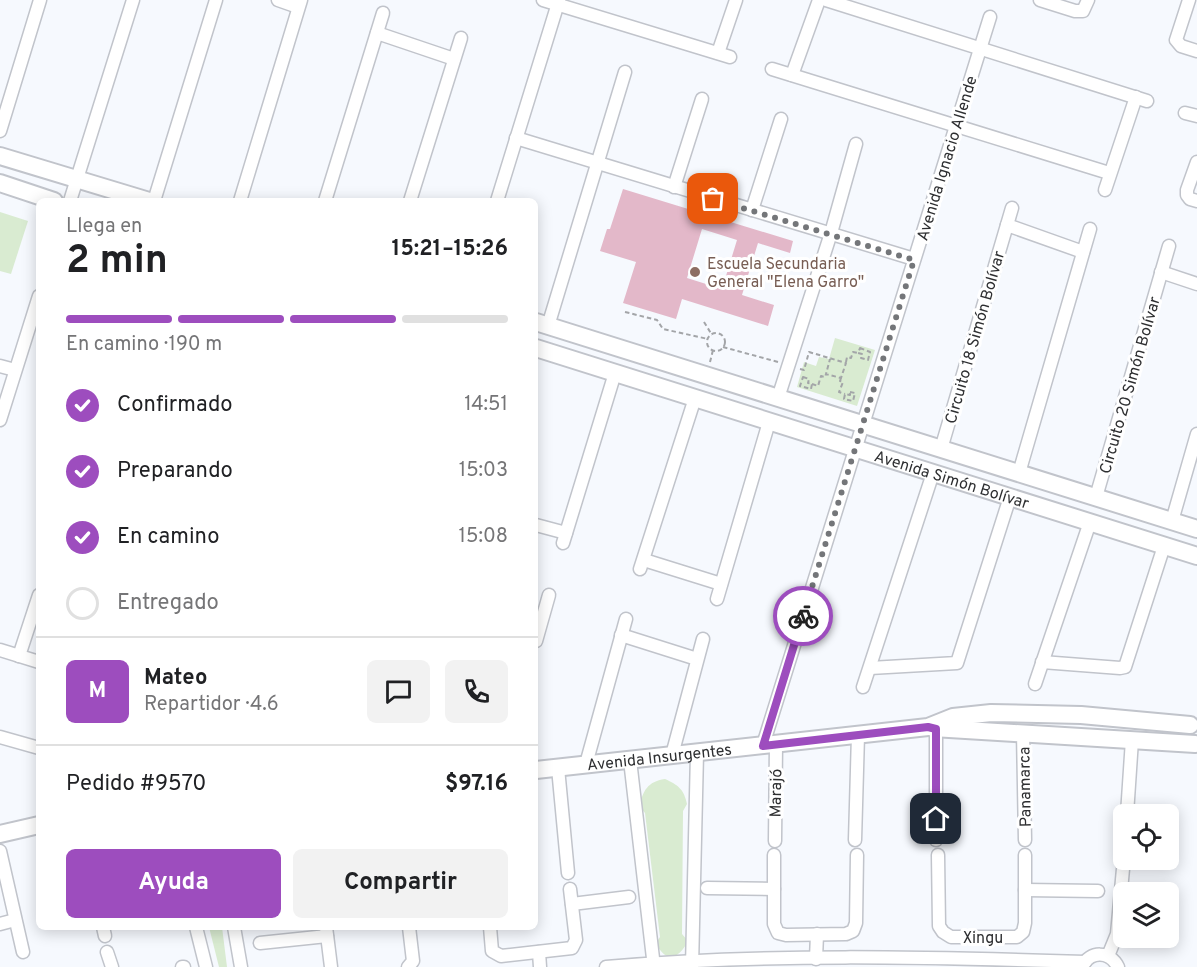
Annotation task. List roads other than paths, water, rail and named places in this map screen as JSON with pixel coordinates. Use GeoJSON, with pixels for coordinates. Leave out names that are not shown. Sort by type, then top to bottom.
{"type":"FeatureCollection","features":[{"type":"Feature","properties":{"kind":"main road"},"geometry":{"type":"LineString","coordinates":[[0,156],[139,198]]}},
{"type":"Feature","properties":{"kind":"main road"},"geometry":{"type":"LineString","coordinates":[[0,183],[45,198]]}},
{"type":"Feature","properties":{"kind":"main road","name":"Avenida Simón Bolívar"},"geometry":{"type":"LineString","coordinates":[[542,324],[1197,529]]}},
{"type":"Feature","properties":{"kind":"main road","name":"Avenida Simón Bolívar"},"geometry":{"type":"LineString","coordinates":[[538,353],[615,373],[1197,556]]}},
{"type":"Feature","properties":{"kind":"main road"},"geometry":{"type":"LineString","coordinates":[[657,386],[665,363]]}},
{"type":"Feature","properties":{"kind":"main road","name":"Avenida Insurgentes"},"geometry":{"type":"LineString","coordinates":[[934,726],[953,717],[991,713],[1081,715],[1193,722]]}},
{"type":"Feature","properties":{"kind":"main road"},"geometry":{"type":"LineString","coordinates":[[1193,722],[1188,732],[1190,739],[1196,744]]}},
{"type":"Feature","properties":{"kind":"main road","name":"Avenida Insurgentes"},"geometry":{"type":"LineString","coordinates":[[538,770],[934,726],[1196,744]]}},
{"type":"Feature","properties":{"kind":"main road"},"geometry":{"type":"LineString","coordinates":[[0,834],[36,826]]}},
{"type":"Feature","properties":{"kind":"street"},"geometry":{"type":"LineString","coordinates":[[0,131],[40,0]]}},
{"type":"Feature","properties":{"kind":"street"},"geometry":{"type":"LineString","coordinates":[[71,198],[133,0]]}},
{"type":"Feature","properties":{"kind":"street"},"geometry":{"type":"LineString","coordinates":[[155,198],[216,0]]}},
{"type":"Feature","properties":{"kind":"street"},"geometry":{"type":"LineString","coordinates":[[241,198],[300,3],[278,0]]}},
{"type":"Feature","properties":{"kind":"street"},"geometry":{"type":"LineString","coordinates":[[543,0],[558,2],[724,55],[735,0]]}},
{"type":"Feature","properties":{"kind":"street"},"geometry":{"type":"LineString","coordinates":[[792,75],[819,0]]}},
{"type":"Feature","properties":{"kind":"street"},"geometry":{"type":"LineString","coordinates":[[826,0],[1141,99],[1109,173],[1105,190]]}},
{"type":"Feature","properties":{"kind":"street"},"geometry":{"type":"LineString","coordinates":[[1040,0],[1075,11],[1086,5]]}},
{"type":"Feature","properties":{"kind":"street"},"geometry":{"type":"LineString","coordinates":[[1189,0],[1176,40],[1181,46],[1197,51]]}},
{"type":"Feature","properties":{"kind":"street"},"geometry":{"type":"LineString","coordinates":[[497,198],[558,2]]}},
{"type":"Feature","properties":{"kind":"street"},"geometry":{"type":"LineString","coordinates":[[326,198],[383,13]]}},
{"type":"Feature","properties":{"kind":"street","name":"Avenida Ignacio Allende"},"geometry":{"type":"LineString","coordinates":[[769,745],[862,424],[990,17]]}},
{"type":"Feature","properties":{"kind":"street"},"geometry":{"type":"LineString","coordinates":[[377,33],[454,59]]}},
{"type":"Feature","properties":{"kind":"street"},"geometry":{"type":"LineString","coordinates":[[411,198],[461,38]]}},
{"type":"Feature","properties":{"kind":"street"},"geometry":{"type":"LineString","coordinates":[[771,69],[1109,173]]}},
{"type":"Feature","properties":{"kind":"street"},"geometry":{"type":"LineString","coordinates":[[542,324],[625,72]]}},
{"type":"Feature","properties":{"kind":"street"},"geometry":{"type":"LineString","coordinates":[[674,187],[702,99]]}},
{"type":"Feature","properties":{"kind":"street"},"geometry":{"type":"LineString","coordinates":[[752,210],[781,119]]}},
{"type":"Feature","properties":{"kind":"street"},"geometry":{"type":"LineString","coordinates":[[516,138],[914,260]]}},
{"type":"Feature","properties":{"kind":"street"},"geometry":{"type":"LineString","coordinates":[[778,398],[831,233],[856,144]]}},
{"type":"Feature","properties":{"kind":"street"},"geometry":{"type":"LineString","coordinates":[[1192,198],[1187,189],[1197,162]]}},
{"type":"Feature","properties":{"kind":"street","name":"Circuito 18 Simón Bolívar"},"geometry":{"type":"LineString","coordinates":[[941,449],[1012,208]]}},
{"type":"Feature","properties":{"kind":"street"},"geometry":{"type":"LineString","coordinates":[[1007,225],[1083,252]]}},
{"type":"Feature","properties":{"kind":"street"},"geometry":{"type":"LineString","coordinates":[[1019,473],[1090,229]]}},
{"type":"Feature","properties":{"kind":"street","name":"Circuito 20 Simón Bolívar"},"geometry":{"type":"LineString","coordinates":[[1096,497],[1169,246]]}},
{"type":"Feature","properties":{"kind":"street"},"geometry":{"type":"LineString","coordinates":[[1161,272],[1197,284]]}},
{"type":"Feature","properties":{"kind":"street"},"geometry":{"type":"LineString","coordinates":[[0,420],[36,305]]}},
{"type":"Feature","properties":{"kind":"street"},"geometry":{"type":"LineString","coordinates":[[0,366],[15,370]]}},
{"type":"Feature","properties":{"kind":"street"},"geometry":{"type":"LineString","coordinates":[[538,526],[565,538],[615,373]]}},
{"type":"Feature","properties":{"kind":"street"},"geometry":{"type":"LineString","coordinates":[[695,398],[642,565],[721,584]]}},
{"type":"Feature","properties":{"kind":"street"},"geometry":{"type":"LineString","coordinates":[[717,599],[769,422]]}},
{"type":"Feature","properties":{"kind":"street"},"geometry":{"type":"LineString","coordinates":[[1172,521],[1197,434]]}},
{"type":"Feature","properties":{"kind":"street"},"geometry":{"type":"LineString","coordinates":[[863,687],[933,473]]}},
{"type":"Feature","properties":{"kind":"street"},"geometry":{"type":"LineString","coordinates":[[870,668],[957,663],[1010,497]]}},
{"type":"Feature","properties":{"kind":"street"},"geometry":{"type":"LineString","coordinates":[[1035,684],[1090,522]]}},
{"type":"Feature","properties":{"kind":"street"},"geometry":{"type":"LineString","coordinates":[[1042,662],[1125,667],[1164,546]]}},
{"type":"Feature","properties":{"kind":"street"},"geometry":{"type":"LineString","coordinates":[[538,626],[540,610],[549,595]]}},
{"type":"Feature","properties":{"kind":"street"},"geometry":{"type":"LineString","coordinates":[[19,656],[36,604]]}},
{"type":"Feature","properties":{"kind":"street"},"geometry":{"type":"LineString","coordinates":[[586,764],[626,619]]}},
{"type":"Feature","properties":{"kind":"street"},"geometry":{"type":"LineString","coordinates":[[621,635],[697,660]]}},
{"type":"Feature","properties":{"kind":"street"},"geometry":{"type":"LineString","coordinates":[[672,755],[703,639]]}},
{"type":"Feature","properties":{"kind":"street"},"geometry":{"type":"LineString","coordinates":[[0,650],[36,661]]}},
{"type":"Feature","properties":{"kind":"street"},"geometry":{"type":"LineString","coordinates":[[934,726],[936,840]]}},
{"type":"Feature","properties":{"kind":"street","name":"Panamarca"},"geometry":{"type":"LineString","coordinates":[[1023,733],[1025,840]]}},
{"type":"Feature","properties":{"kind":"street"},"geometry":{"type":"LineString","coordinates":[[855,840],[858,735]]}},
{"type":"Feature","properties":{"kind":"street"},"geometry":{"type":"LineString","coordinates":[[0,737],[36,747]]}},
{"type":"Feature","properties":{"kind":"street"},"geometry":{"type":"LineString","coordinates":[[1128,804],[1132,740]]}},
{"type":"Feature","properties":{"kind":"street","name":"Marajó"},"geometry":{"type":"LineString","coordinates":[[769,745],[775,841]]}},
{"type":"Feature","properties":{"kind":"street"},"geometry":{"type":"LineString","coordinates":[[692,964],[697,753]]}},
{"type":"Feature","properties":{"kind":"street"},"geometry":{"type":"LineString","coordinates":[[630,760],[654,965]]}},
{"type":"Feature","properties":{"kind":"street"},"geometry":{"type":"LineString","coordinates":[[558,768],[568,873]]}},
{"type":"Feature","properties":{"kind":"street"},"geometry":{"type":"LineString","coordinates":[[0,851],[23,952]]}},
{"type":"Feature","properties":{"kind":"street"},"geometry":{"type":"LineString","coordinates":[[774,855],[774,924],[778,933],[786,935],[846,934],[854,931],[857,855]]}},
{"type":"Feature","properties":{"kind":"street","name":"Xingu"},"geometry":{"type":"LineString","coordinates":[[938,855],[939,926],[951,937],[1017,937],[1023,932],[1025,855]]}},
{"type":"Feature","properties":{"kind":"street"},"geometry":{"type":"LineString","coordinates":[[1108,956],[1117,934],[1123,870]]}},
{"type":"Feature","properties":{"kind":"street"},"geometry":{"type":"LineString","coordinates":[[707,888],[774,889]]}},
{"type":"Feature","properties":{"kind":"street"},"geometry":{"type":"LineString","coordinates":[[490,930],[492,951],[501,956],[572,948],[576,940],[570,889]]}},
{"type":"Feature","properties":{"kind":"street"},"geometry":{"type":"LineString","coordinates":[[1025,890],[1098,891]]}},
{"type":"Feature","properties":{"kind":"street"},"geometry":{"type":"LineString","coordinates":[[572,904],[629,897]]}},
{"type":"Feature","properties":{"kind":"street"},"geometry":{"type":"LineString","coordinates":[[0,924],[15,920]]}},
{"type":"Feature","properties":{"kind":"street"},"geometry":{"type":"LineString","coordinates":[[197,930],[206,967]]}},
{"type":"Feature","properties":{"kind":"street"},"geometry":{"type":"LineString","coordinates":[[235,930],[241,967]]}},
{"type":"Feature","properties":{"kind":"street"},"geometry":{"type":"LineString","coordinates":[[408,967],[413,961],[409,930]]}},
{"type":"Feature","properties":{"kind":"street"},"geometry":{"type":"LineString","coordinates":[[260,943],[327,932],[331,967]]}},
{"type":"Feature","properties":{"kind":"street"},"geometry":{"type":"LineString","coordinates":[[816,958],[817,934]]}},
{"type":"Feature","properties":{"kind":"street"},"geometry":{"type":"LineString","coordinates":[[976,937],[976,958]]}},
{"type":"Feature","properties":{"kind":"street"},"geometry":{"type":"LineString","coordinates":[[106,952],[112,967]]}},
{"type":"Feature","properties":{"kind":"street"},"geometry":{"type":"LineString","coordinates":[[539,952],[540,967]]}},
{"type":"Feature","properties":{"kind":"street"},"geometry":{"type":"LineString","coordinates":[[606,967],[816,958],[976,958],[1083,965],[1095,955],[1108,956],[1118,967]]}},
{"type":"Feature","properties":{"kind":"place","name":"Escuela Secundaria General \"Elena Garro\""},"geometry":{"type":"Point","coordinates":[695,272]}}]}
